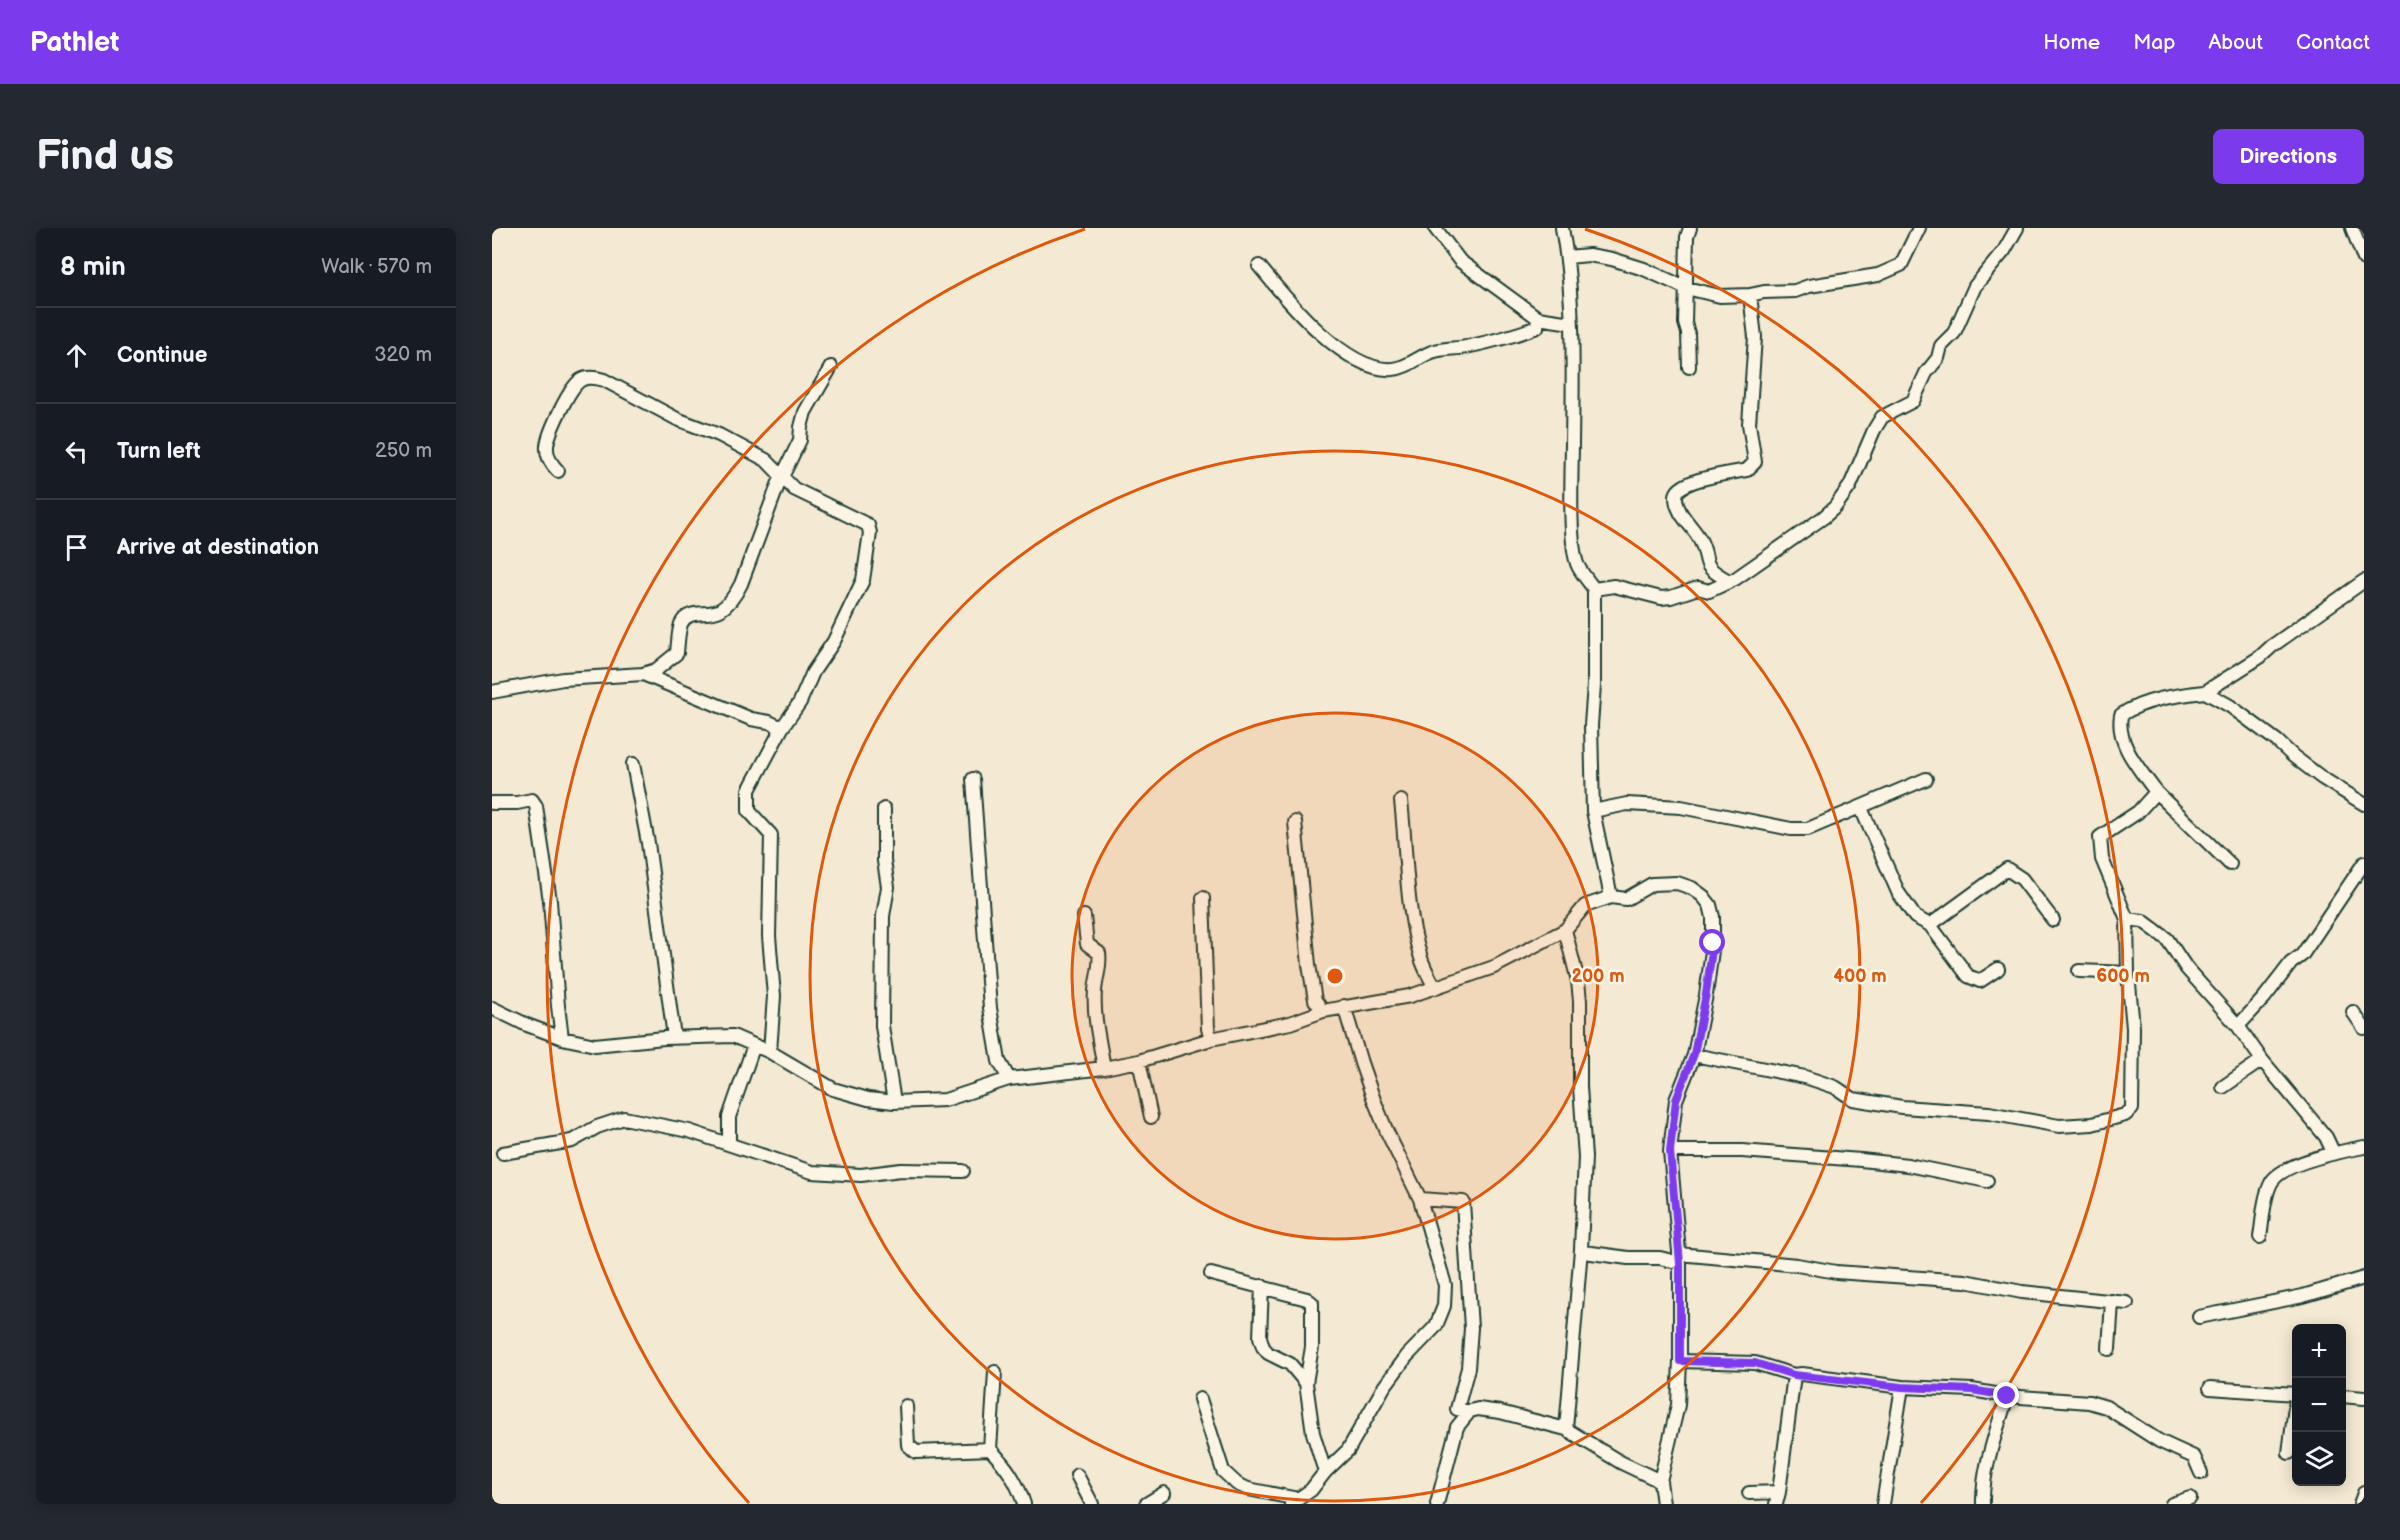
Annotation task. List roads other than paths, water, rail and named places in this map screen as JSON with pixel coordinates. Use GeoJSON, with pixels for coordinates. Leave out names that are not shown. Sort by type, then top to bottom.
{"type":"FeatureCollection","features":[{"type":"Feature","properties":{"kind":"street"},"geometry":{"type":"LineString","coordinates":[[1435,228],[1460,261],[1538,318],[1571,323]]}},
{"type":"Feature","properties":{"kind":"street"},"geometry":{"type":"LineString","coordinates":[[1562,228],[1567,257],[1571,323],[1571,498],[1574,539],[1577,565],[1594,589],[1591,725],[1593,811],[1611,897]]}},
{"type":"Feature","properties":{"kind":"street"},"geometry":{"type":"LineString","coordinates":[[1689,367],[1688,333],[1685,323],[1687,237],[1690,228]]}},
{"type":"Feature","properties":{"kind":"street"},"geometry":{"type":"LineString","coordinates":[[1567,257],[1590,255],[1612,260],[1644,269],[1686,288],[1720,296],[1750,295],[1764,291],[1795,291],[1809,286],[1878,275],[1901,265],[1919,228]]}},
{"type":"Feature","properties":{"kind":"street"},"geometry":{"type":"LineString","coordinates":[[1594,589],[1614,586],[1661,598],[1698,588],[1709,591],[1729,581],[1809,529],[1835,507],[1850,486],[1882,417],[1913,401],[1926,373],[1938,358],[1941,346],[1954,333],[1975,286],[2004,251],[2017,228]]}},
{"type":"Feature","properties":{"kind":"street"},"geometry":{"type":"LineString","coordinates":[[2352,228],[2364,259]]}},
{"type":"Feature","properties":{"kind":"street"},"geometry":{"type":"LineString","coordinates":[[1258,266],[1294,309],[1332,343],[1368,366],[1402,368],[1436,350],[1464,347],[1518,335],[1537,327],[1538,318]]}},
{"type":"Feature","properties":{"kind":"street"},"geometry":{"type":"LineString","coordinates":[[1729,581],[1711,571],[1706,562],[1701,541],[1682,515],[1676,496],[1685,486],[1720,473],[1747,470],[1755,462],[1749,424],[1755,337],[1750,295]]}},
{"type":"Feature","properties":{"kind":"street"},"geometry":{"type":"LineString","coordinates":[[492,692],[563,679],[643,674],[656,670],[675,657],[680,626],[686,617],[713,613],[721,609],[735,595],[800,440],[805,412],[831,367]]}},
{"type":"Feature","properties":{"kind":"street"},"geometry":{"type":"LineString","coordinates":[[558,471],[550,462],[547,447],[551,433],[572,391],[581,380],[593,378],[604,380],[677,419],[719,435],[766,460],[794,489],[864,521],[868,525],[870,533],[863,580],[834,641],[813,672],[800,702],[782,728],[748,790],[749,811],[771,835],[769,936],[774,996],[770,1052]]}},
{"type":"Feature","properties":{"kind":"street"},"geometry":{"type":"LineString","coordinates":[[2230,864],[2157,792],[2127,749],[2121,734],[2121,715],[2129,709],[2205,692],[2260,657],[2272,646],[2364,581]]}},
{"type":"Feature","properties":{"kind":"street"},"geometry":{"type":"LineString","coordinates":[[643,674],[751,719],[769,722],[782,728]]}},
{"type":"Feature","properties":{"kind":"street"},"geometry":{"type":"LineString","coordinates":[[2205,692],[2230,706],[2322,778],[2364,804]]}},
{"type":"Feature","properties":{"kind":"street"},"geometry":{"type":"LineString","coordinates":[[633,764],[648,843],[674,1037]]}},
{"type":"Feature","properties":{"kind":"street"},"geometry":{"type":"LineString","coordinates":[[973,779],[990,1008],[999,1061],[1009,1079]]}},
{"type":"Feature","properties":{"kind":"street"},"geometry":{"type":"LineString","coordinates":[[1593,811],[1627,804],[1681,807],[1791,829],[1808,829],[1926,779]]}},
{"type":"Feature","properties":{"kind":"street"},"geometry":{"type":"LineString","coordinates":[[1694,1054],[1805,1077],[1835,1087],[1853,1099],[1934,1111],[1989,1113],[2059,1126],[2092,1124],[2125,1115],[2132,1109],[2133,1028],[2128,973],[2127,919],[2102,859],[2100,837],[2138,812],[2157,792]]}},
{"type":"Feature","properties":{"kind":"street"},"geometry":{"type":"LineString","coordinates":[[492,802],[532,800],[536,806],[550,901],[562,1038]]}},
{"type":"Feature","properties":{"kind":"street"},"geometry":{"type":"LineString","coordinates":[[1401,801],[1405,863],[1414,929],[1422,959],[1435,988]]}},
{"type":"Feature","properties":{"kind":"street"},"geometry":{"type":"LineString","coordinates":[[1861,808],[1899,892],[1915,917],[1930,925],[1968,976],[1980,981],[1998,969]]}},
{"type":"Feature","properties":{"kind":"street"},"geometry":{"type":"LineString","coordinates":[[884,809],[884,861],[888,887],[883,916],[882,1026],[894,1102]]}},
{"type":"Feature","properties":{"kind":"street"},"geometry":{"type":"LineString","coordinates":[[1296,822],[1315,1000],[1323,1011]]}},
{"type":"Feature","properties":{"kind":"street"},"geometry":{"type":"LineString","coordinates":[[2238,1026],[2264,998],[2291,963],[2301,955],[2364,863]]}},
{"type":"Feature","properties":{"kind":"street"},"geometry":{"type":"LineString","coordinates":[[1930,925],[2007,869],[2022,879],[2053,920]]}},
{"type":"Feature","properties":{"kind":"street"},"geometry":{"type":"LineString","coordinates":[[492,1008],[527,1025],[562,1038],[595,1045],[674,1037],[733,1036],[770,1052],[833,1089],[868,1099],[894,1102],[945,1100],[1009,1079],[1104,1068],[1139,1061],[1211,1040],[1290,1023],[1323,1011],[1410,996],[1494,967],[1565,930],[1585,906],[1611,897],[1626,899],[1652,884],[1677,883],[1692,888],[1710,905],[1713,943],[1694,1054],[1676,1100],[1670,1151],[1680,1259],[1680,1361],[1678,1405],[1660,1481],[1663,1504]]}},
{"type":"Feature","properties":{"kind":"street"},"geometry":{"type":"LineString","coordinates":[[1203,898],[1208,1029],[1211,1040]]}},
{"type":"Feature","properties":{"kind":"street"},"geometry":{"type":"LineString","coordinates":[[1084,916],[1087,944],[1099,953],[1101,966],[1095,992],[1104,1068]]}},
{"type":"Feature","properties":{"kind":"street"},"geometry":{"type":"LineString","coordinates":[[2127,919],[2144,921],[2167,939],[2187,969],[2238,1026],[2262,1060],[2326,1137],[2333,1152]]}},
{"type":"Feature","properties":{"kind":"street"},"geometry":{"type":"LineString","coordinates":[[1565,930],[1578,981],[1580,1001],[1580,1087],[1585,1138],[1581,1249],[1566,1429]]}},
{"type":"Feature","properties":{"kind":"street"},"geometry":{"type":"LineString","coordinates":[[2079,971],[2128,973]]}},
{"type":"Feature","properties":{"kind":"street"},"geometry":{"type":"LineString","coordinates":[[1200,1399],[1223,1472],[1237,1484],[1248,1489],[1295,1501],[1318,1483],[1325,1472],[1348,1450],[1384,1387],[1441,1317],[1445,1285],[1420,1199],[1383,1121],[1360,1063],[1344,1006]]}},
{"type":"Feature","properties":{"kind":"street"},"geometry":{"type":"LineString","coordinates":[[2354,1012],[2364,1028]]}},
{"type":"Feature","properties":{"kind":"street"},"geometry":{"type":"LineString","coordinates":[[729,1143],[729,1117],[754,1045]]}},
{"type":"Feature","properties":{"kind":"street"},"geometry":{"type":"LineString","coordinates":[[2223,1087],[2262,1060]]}},
{"type":"Feature","properties":{"kind":"street"},"geometry":{"type":"LineString","coordinates":[[1139,1061],[1151,1117]]}},
{"type":"Feature","properties":{"kind":"street"},"geometry":{"type":"LineString","coordinates":[[503,1153],[572,1141],[597,1127],[624,1118],[689,1131],[812,1172],[861,1175],[901,1170],[963,1172]]}},
{"type":"Feature","properties":{"kind":"street"},"geometry":{"type":"LineString","coordinates":[[2260,1237],[2268,1190],[2272,1180],[2280,1173],[2333,1152],[2364,1147]]}},
{"type":"Feature","properties":{"kind":"street"},"geometry":{"type":"LineString","coordinates":[[1670,1151],[1742,1151],[1908,1164],[1987,1181]]}},
{"type":"Feature","properties":{"kind":"street"},"geometry":{"type":"LineString","coordinates":[[1420,1199],[1463,1202],[1471,1328],[1468,1368],[1457,1409],[1500,1412],[1566,1429],[1620,1462],[1660,1481]]}},
{"type":"Feature","properties":{"kind":"street"},"geometry":{"type":"LineString","coordinates":[[1581,1249],[1584,1252],[1628,1258],[1797,1264],[1836,1272],[1965,1281],[2022,1292],[2127,1303]]}},
{"type":"Feature","properties":{"kind":"street"},"geometry":{"type":"LineString","coordinates":[[1211,1274],[1262,1286],[1307,1299],[1312,1303],[1312,1347],[1306,1383],[1312,1432],[1325,1472]]}},
{"type":"Feature","properties":{"kind":"street"},"geometry":{"type":"LineString","coordinates":[[2199,1317],[2303,1296],[2364,1278]]}},
{"type":"Feature","properties":{"kind":"street"},"geometry":{"type":"LineString","coordinates":[[1262,1286],[1260,1337],[1263,1347],[1268,1353],[1290,1364],[1306,1383]]}},
{"type":"Feature","properties":{"kind":"street"},"geometry":{"type":"LineString","coordinates":[[2109,1349],[2112,1300]]}},
{"type":"Feature","properties":{"kind":"street"},"geometry":{"type":"LineString","coordinates":[[1680,1361],[1755,1363],[1794,1375],[1902,1387],[1972,1390],[2007,1396],[2089,1402],[2106,1407],[2159,1441],[2194,1457],[2201,1473]]}},
{"type":"Feature","properties":{"kind":"street"},"geometry":{"type":"LineString","coordinates":[[996,1372],[990,1449],[1008,1468],[1018,1486],[1024,1504]]}},
{"type":"Feature","properties":{"kind":"street"},"geometry":{"type":"LineString","coordinates":[[1749,1493],[1778,1498],[1794,1375]]}},
{"type":"Feature","properties":{"kind":"street"},"geometry":{"type":"LineString","coordinates":[[1883,1504],[1902,1387]]}},
{"type":"Feature","properties":{"kind":"street"},"geometry":{"type":"LineString","coordinates":[[2210,1388],[2292,1394]]}},
{"type":"Feature","properties":{"kind":"street"},"geometry":{"type":"LineString","coordinates":[[1983,1504],[1987,1468],[2007,1396]]}},
{"type":"Feature","properties":{"kind":"street"},"geometry":{"type":"LineString","coordinates":[[2346,1396],[2364,1398]]}},
{"type":"Feature","properties":{"kind":"street"},"geometry":{"type":"LineString","coordinates":[[906,1406],[908,1445],[916,1452],[990,1449]]}},
{"type":"Feature","properties":{"kind":"street"},"geometry":{"type":"LineString","coordinates":[[1437,1504],[1457,1427],[1470,1411]]}},
{"type":"Feature","properties":{"kind":"street"},"geometry":{"type":"LineString","coordinates":[[2289,1453],[2292,1430]]}},
{"type":"Feature","properties":{"kind":"street"},"geometry":{"type":"LineString","coordinates":[[1077,1475],[1092,1504]]}},
{"type":"Feature","properties":{"kind":"street"},"geometry":{"type":"LineString","coordinates":[[1146,1504],[1164,1493]]}},
{"type":"Feature","properties":{"kind":"street"},"geometry":{"type":"LineString","coordinates":[[2360,1504],[2364,1493]]}},
{"type":"Feature","properties":{"kind":"street"},"geometry":{"type":"LineString","coordinates":[[2172,1504],[2190,1498]]}}]}
